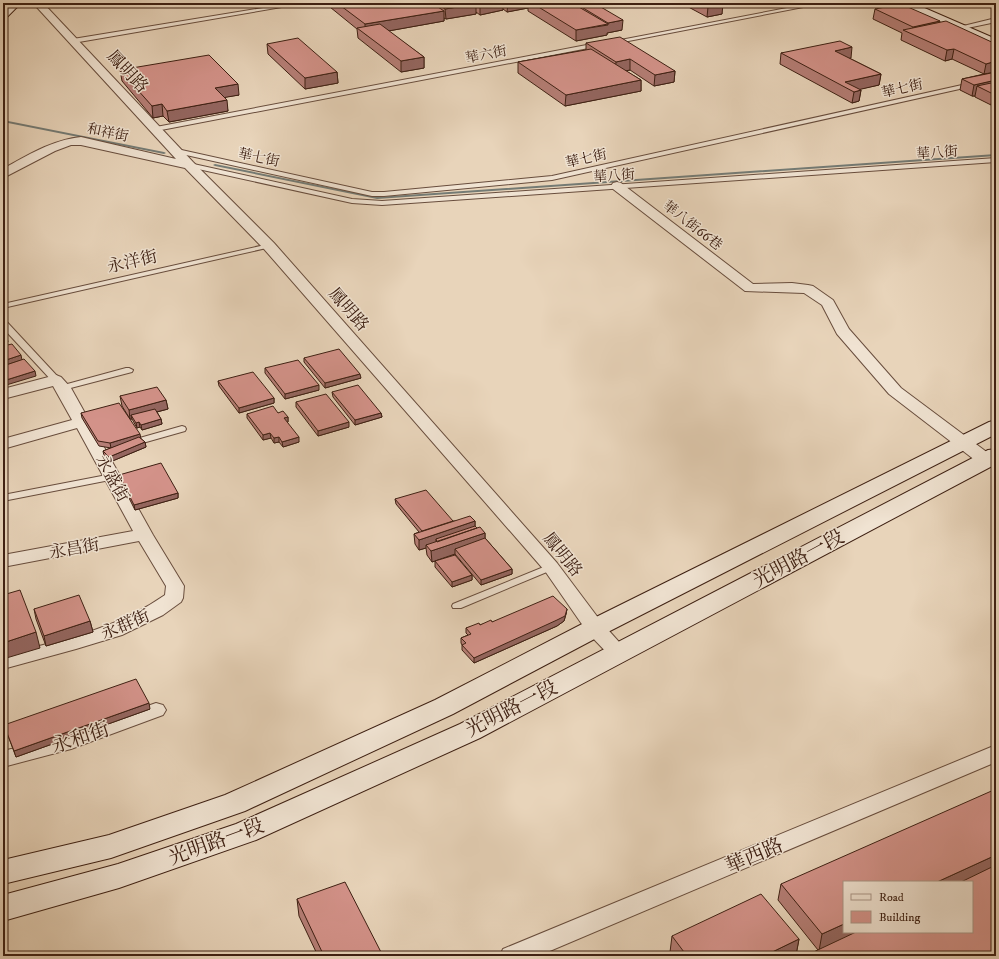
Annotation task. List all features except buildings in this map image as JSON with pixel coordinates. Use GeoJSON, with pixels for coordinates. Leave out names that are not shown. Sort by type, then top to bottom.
{"type":"FeatureCollection","features":[{"type":"Feature","properties":{"kind":"street"},"geometry":{"type":"LineString","coordinates":[[3,14],[15,3]]}},
{"type":"Feature","properties":{"kind":"street","name":"鳳明路"},"geometry":{"type":"LineString","coordinates":[[38,3],[189,165],[269,246],[551,567],[596,628],[618,652]]}},
{"type":"Feature","properties":{"kind":"street"},"geometry":{"type":"LineString","coordinates":[[903,3],[996,44]]}},
{"type":"Feature","properties":{"kind":"street","name":"和祥街"},"geometry":{"type":"LineString","coordinates":[[3,174],[59,145],[74,141],[81,141],[189,165]]}},
{"type":"Feature","properties":{"kind":"street","name":"華八街66巷"},"geometry":{"type":"LineString","coordinates":[[617,186],[750,288],[792,287],[808,289],[828,303],[842,331],[895,391],[963,443]]}},
{"type":"Feature","properties":{"kind":"street"},"geometry":{"type":"LineString","coordinates":[[3,394],[59,384]]}},
{"type":"Feature","properties":{"kind":"street","name":"永盛街"},"geometry":{"type":"LineString","coordinates":[[59,384],[82,422],[103,451],[112,477],[144,535]]}},
{"type":"Feature","properties":{"kind":"street"},"geometry":{"type":"LineString","coordinates":[[3,444],[82,422]]}},
{"type":"Feature","properties":{"kind":"street","name":"光明路一段"},"geometry":{"type":"LineString","coordinates":[[3,872],[111,846],[235,803],[444,707],[596,628],[996,426]]}},
{"type":"Feature","properties":{"kind":"street"},"geometry":{"type":"LineString","coordinates":[[963,443],[991,458]]}},
{"type":"Feature","properties":{"kind":"street","name":"光明路一段"},"geometry":{"type":"LineString","coordinates":[[3,908],[119,876],[246,832],[470,731],[618,652],[991,458]]}},
{"type":"Feature","properties":{"kind":"street","name":"永昌街"},"geometry":{"type":"LineString","coordinates":[[3,561],[144,535]]}},
{"type":"Feature","properties":{"kind":"street","name":"永群街"},"geometry":{"type":"LineString","coordinates":[[3,662],[91,638],[135,622],[162,607],[174,598],[175,586],[144,535]]}},
{"type":"Feature","properties":{"kind":"street","name":"永和街"},"geometry":{"type":"LineString","coordinates":[[3,759],[64,744],[156,710]]}},
{"type":"Feature","properties":{"kind":"street","name":"華西路"},"geometry":{"type":"LineString","coordinates":[[512,956],[996,753]]}},
{"type":"Feature","properties":{"kind":"lane"},"geometry":{"type":"LineString","coordinates":[[73,41],[302,3]]}},
{"type":"Feature","properties":{"kind":"lane"},"geometry":{"type":"LineString","coordinates":[[610,43],[821,3]]}},
{"type":"Feature","properties":{"kind":"lane"},"geometry":{"type":"LineString","coordinates":[[958,28],[996,20]]}},
{"type":"Feature","properties":{"kind":"lane","name":"華六街"},"geometry":{"type":"LineString","coordinates":[[156,129],[602,44]]}},
{"type":"Feature","properties":{"kind":"lane","name":"華七街"},"geometry":{"type":"LineString","coordinates":[[177,151],[372,194],[498,184],[552,178],[980,83]]}},
{"type":"Feature","properties":{"kind":"lane"},"geometry":{"type":"LineString","coordinates":[[992,161],[996,164]]}},
{"type":"Feature","properties":{"kind":"lane","name":"華八街"},"geometry":{"type":"LineString","coordinates":[[189,165],[352,201],[368,203],[992,161]]}},
{"type":"Feature","properties":{"kind":"lane","name":"永洋街"},"geometry":{"type":"LineString","coordinates":[[3,306],[269,246]]}},
{"type":"Feature","properties":{"kind":"lane"},"geometry":{"type":"LineString","coordinates":[[3,322],[59,384],[129,370]]}},
{"type":"Feature","properties":{"kind":"lane"},"geometry":{"type":"LineString","coordinates":[[9,345],[20,342]]}},
{"type":"Feature","properties":{"kind":"lane"},"geometry":{"type":"LineString","coordinates":[[122,446],[182,429]]}},
{"type":"Feature","properties":{"kind":"lane"},"geometry":{"type":"LineString","coordinates":[[3,498],[112,477]]}},
{"type":"Feature","properties":{"kind":"lane"},"geometry":{"type":"LineString","coordinates":[[457,606],[551,567]]}},
{"type":"Feature","properties":{"kind":"waterway"},"geometry":{"type":"LineString","coordinates":[[3,121],[164,153]]}},
{"type":"Feature","properties":{"kind":"waterway"},"geometry":{"type":"LineString","coordinates":[[215,165],[377,198],[996,155]]}}]}
